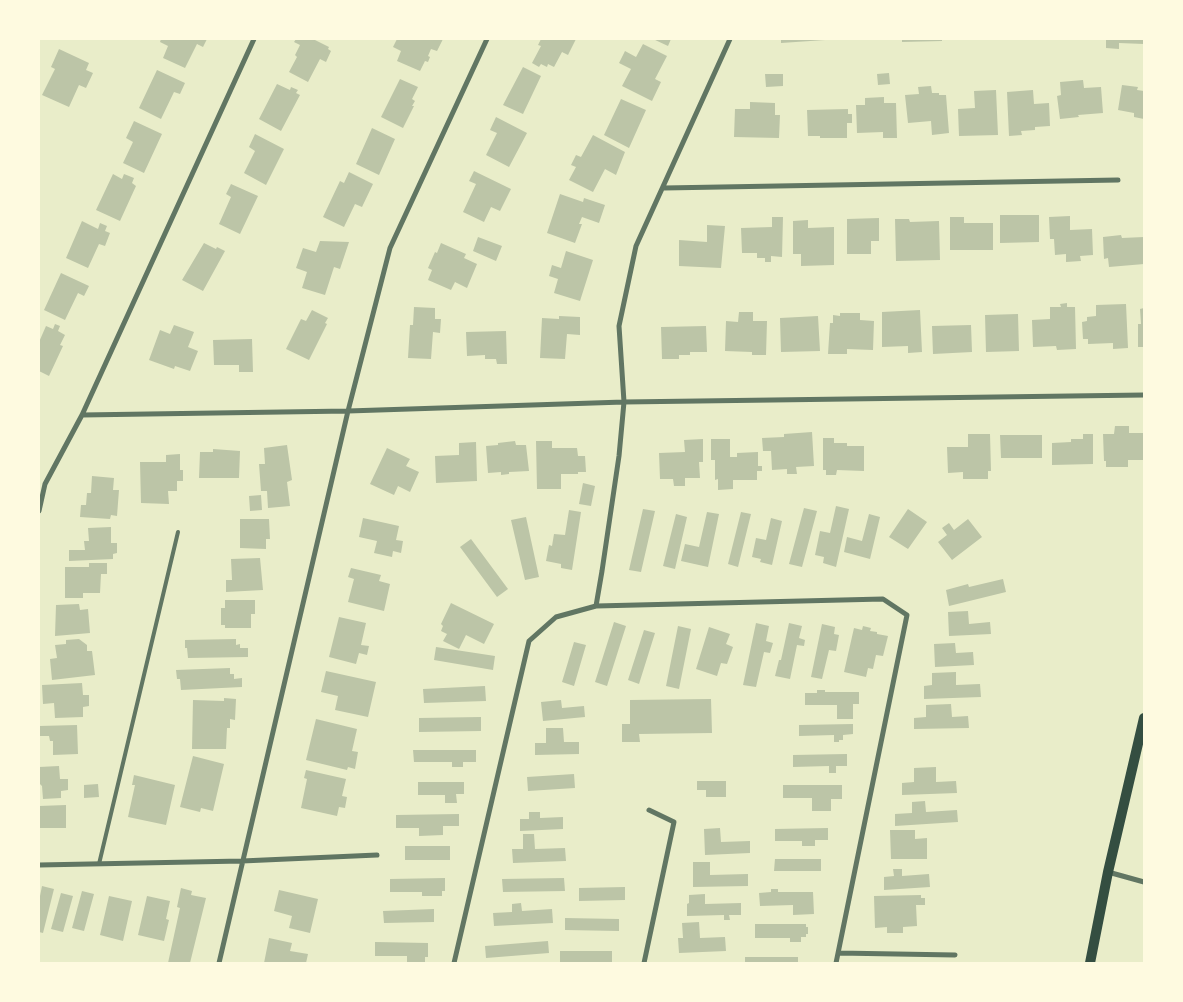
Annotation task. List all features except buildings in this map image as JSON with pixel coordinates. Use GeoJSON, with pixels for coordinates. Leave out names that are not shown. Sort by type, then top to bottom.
{"type":"FeatureCollection","features":[{"type":"Feature","properties":{"kind":"main road"},"geometry":{"type":"LineString","coordinates":[[1090,963],[1108,872],[1144,718]]}},
{"type":"Feature","properties":{"kind":"street"},"geometry":{"type":"LineString","coordinates":[[39,511],[45,484],[82,415],[254,39]]}},
{"type":"Feature","properties":{"kind":"street"},"geometry":{"type":"LineString","coordinates":[[219,963],[348,412],[390,248],[487,39]]}},
{"type":"Feature","properties":{"kind":"street"},"geometry":{"type":"LineString","coordinates":[[596,606],[619,456],[624,402],[619,326],[636,246],[664,188],[730,39]]}},
{"type":"Feature","properties":{"kind":"street"},"geometry":{"type":"LineString","coordinates":[[664,188],[1118,180]]}},
{"type":"Feature","properties":{"kind":"street"},"geometry":{"type":"LineString","coordinates":[[82,415],[348,412],[624,402],[1144,395]]}},
{"type":"Feature","properties":{"kind":"street"},"geometry":{"type":"LineString","coordinates":[[454,963],[529,641],[556,617],[596,606],[883,599],[907,615],[836,963]]}},
{"type":"Feature","properties":{"kind":"street"},"geometry":{"type":"LineString","coordinates":[[644,963],[674,822],[649,810]]}},
{"type":"Feature","properties":{"kind":"street"},"geometry":{"type":"LineString","coordinates":[[39,865],[242,861],[378,855]]}},
{"type":"Feature","properties":{"kind":"street"},"geometry":{"type":"LineString","coordinates":[[1108,872],[1144,882]]}},
{"type":"Feature","properties":{"kind":"street"},"geometry":{"type":"LineString","coordinates":[[838,952],[955,955]]}},
{"type":"Feature","properties":{"kind":"lane"},"geometry":{"type":"LineString","coordinates":[[99,864],[178,532]]}}]}
